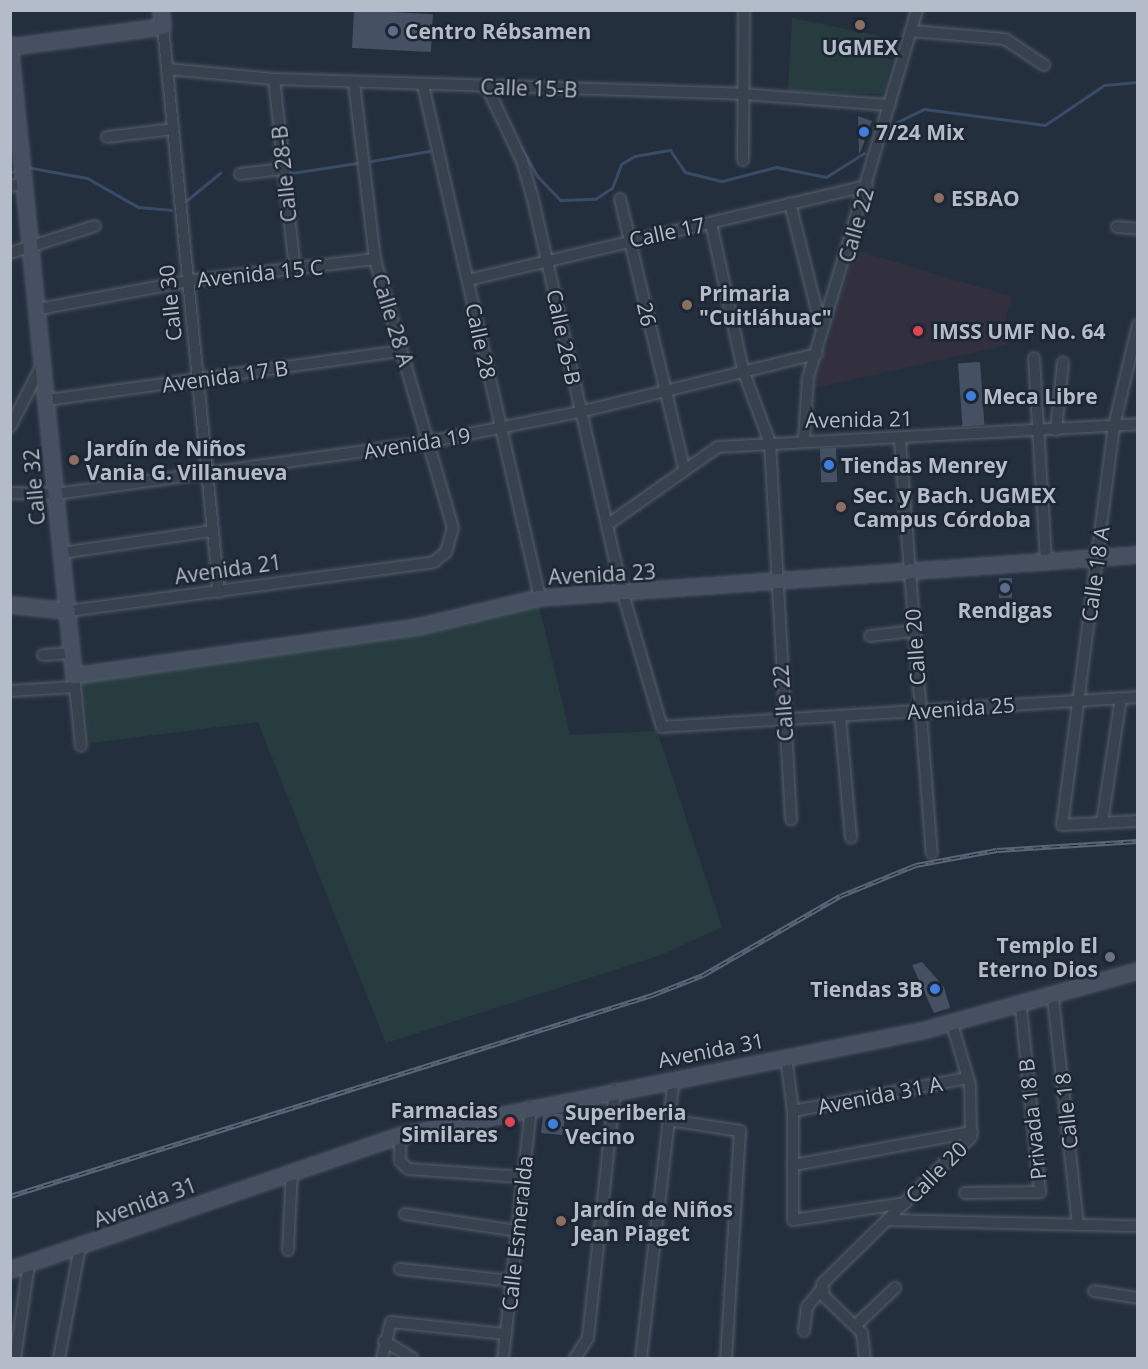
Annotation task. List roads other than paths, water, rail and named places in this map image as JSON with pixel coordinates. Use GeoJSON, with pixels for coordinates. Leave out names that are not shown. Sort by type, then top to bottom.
{"type":"FeatureCollection","features":[{"type":"Feature","properties":{"kind":"street","name":"Calle 30"},"geometry":{"type":"LineString","coordinates":[[161,10],[219,592]]}},
{"type":"Feature","properties":{"kind":"street"},"geometry":{"type":"LineString","coordinates":[[743,160],[744,10]]}},
{"type":"Feature","properties":{"kind":"street","name":"Calle 22"},"geometry":{"type":"LineString","coordinates":[[804,440],[807,388],[917,10]]}},
{"type":"Feature","properties":{"kind":"street"},"geometry":{"type":"LineString","coordinates":[[11,47],[163,27]]}},
{"type":"Feature","properties":{"kind":"street"},"geometry":{"type":"LineString","coordinates":[[912,31],[1005,39],[1044,65]]}},
{"type":"Feature","properties":{"kind":"street","name":"Calle 32"},"geometry":{"type":"LineString","coordinates":[[11,47],[33,242],[55,494],[81,746]]}},
{"type":"Feature","properties":{"kind":"street","name":"Calle 15-B"},"geometry":{"type":"LineString","coordinates":[[168,69],[274,79],[742,94],[890,105]]}},
{"type":"Feature","properties":{"kind":"street","name":"Calle 28-B"},"geometry":{"type":"LineString","coordinates":[[274,79],[295,269]]}},
{"type":"Feature","properties":{"kind":"street","name":"Calle 28 A"},"geometry":{"type":"LineString","coordinates":[[354,82],[375,259],[453,528],[446,552]]}},
{"type":"Feature","properties":{"kind":"street","name":"Calle 28"},"geometry":{"type":"LineString","coordinates":[[423,85],[540,598]]}},
{"type":"Feature","properties":{"kind":"street","name":"Calle 26-B"},"geometry":{"type":"LineString","coordinates":[[487,87],[522,161],[622,594],[662,727]]}},
{"type":"Feature","properties":{"kind":"street"},"geometry":{"type":"LineString","coordinates":[[107,137],[174,129]]}},
{"type":"Feature","properties":{"kind":"street"},"geometry":{"type":"LineString","coordinates":[[240,174],[283,169]]}},
{"type":"Feature","properties":{"kind":"street"},"geometry":{"type":"LineString","coordinates":[[10,186],[25,183]]}},
{"type":"Feature","properties":{"kind":"street","name":"Calle 17"},"geometry":{"type":"LineString","coordinates":[[468,280],[547,262],[631,239],[711,223],[867,186]]}},
{"type":"Feature","properties":{"kind":"street","name":"26"},"geometry":{"type":"LineString","coordinates":[[620,199],[631,239],[663,389],[684,467]]}},
{"type":"Feature","properties":{"kind":"street"},"geometry":{"type":"LineString","coordinates":[[790,203],[823,332]]}},
{"type":"Feature","properties":{"kind":"street","name":"Calle 22"},"geometry":{"type":"LineString","coordinates":[[711,223],[743,370],[770,443],[776,585],[791,819]]}},
{"type":"Feature","properties":{"kind":"street"},"geometry":{"type":"LineString","coordinates":[[10,253],[33,242],[95,226]]}},
{"type":"Feature","properties":{"kind":"street"},"geometry":{"type":"LineString","coordinates":[[1117,227],[1137,229]]}},
{"type":"Feature","properties":{"kind":"street","name":"Avenida 15 C"},"geometry":{"type":"LineString","coordinates":[[39,309],[188,281],[375,259]]}},
{"type":"Feature","properties":{"kind":"street","name":"Calle 18 A"},"geometry":{"type":"LineString","coordinates":[[1102,823],[1062,825],[1114,426],[1137,325]]}},
{"type":"Feature","properties":{"kind":"street","name":"Avenida 17 B"},"geometry":{"type":"LineString","coordinates":[[47,400],[402,351]]}},
{"type":"Feature","properties":{"kind":"street","name":"Avenida 19"},"geometry":{"type":"LineString","coordinates":[[10,493],[55,494],[428,442],[580,412],[663,389],[817,354]]}},
{"type":"Feature","properties":{"kind":"street"},"geometry":{"type":"LineString","coordinates":[[1034,358],[1046,562]]}},
{"type":"Feature","properties":{"kind":"street"},"geometry":{"type":"LineString","coordinates":[[1056,430],[1063,362]]}},
{"type":"Feature","properties":{"kind":"street"},"geometry":{"type":"LineString","coordinates":[[10,427],[43,363]]}},
{"type":"Feature","properties":{"kind":"street","name":"Avenida 21"},"geometry":{"type":"LineString","coordinates":[[607,525],[684,467],[718,447],[804,440],[900,441],[1137,424]]}},
{"type":"Feature","properties":{"kind":"street","name":"Calle 20"},"geometry":{"type":"LineString","coordinates":[[900,441],[919,711],[932,853]]}},
{"type":"Feature","properties":{"kind":"street"},"geometry":{"type":"LineString","coordinates":[[61,553],[212,531]]}},
{"type":"Feature","properties":{"kind":"street","name":"Avenida 21"},"geometry":{"type":"LineString","coordinates":[[10,605],[68,610],[219,592],[434,562],[446,552]]}},
{"type":"Feature","properties":{"kind":"street","name":"Avenida 23"},"geometry":{"type":"LineString","coordinates":[[74,682],[418,627],[540,598],[776,585],[1137,555]]}},
{"type":"Feature","properties":{"kind":"street"},"geometry":{"type":"LineString","coordinates":[[870,636],[914,631]]}},
{"type":"Feature","properties":{"kind":"street"},"geometry":{"type":"LineString","coordinates":[[43,655],[72,653]]}},
{"type":"Feature","properties":{"kind":"street"},"geometry":{"type":"LineString","coordinates":[[10,691],[74,682]]}},
{"type":"Feature","properties":{"kind":"street","name":"Avenida 25"},"geometry":{"type":"LineString","coordinates":[[662,727],[1137,697]]}},
{"type":"Feature","properties":{"kind":"street"},"geometry":{"type":"LineString","coordinates":[[1121,698],[1102,823],[1137,821]]}},
{"type":"Feature","properties":{"kind":"street"},"geometry":{"type":"LineString","coordinates":[[840,717],[851,837]]}},
{"type":"Feature","properties":{"kind":"street","name":"Avenida 31"},"geometry":{"type":"LineString","coordinates":[[10,1270],[400,1136],[615,1089],[952,1024],[1053,998],[1137,971]]}},
{"type":"Feature","properties":{"kind":"street","name":"Calle 18"},"geometry":{"type":"LineString","coordinates":[[1053,998],[1078,1225]]}},
{"type":"Feature","properties":{"kind":"street","name":"Privada 18 B"},"geometry":{"type":"LineString","coordinates":[[965,1192],[1040,1192],[1021,1007]]}},
{"type":"Feature","properties":{"kind":"street","name":"Calle 20"},"geometry":{"type":"LineString","coordinates":[[804,1331],[807,1307],[820,1290],[972,1132],[968,1078],[952,1024]]}},
{"type":"Feature","properties":{"kind":"street"},"geometry":{"type":"LineString","coordinates":[[786,1057],[793,1112],[793,1220],[906,1203]]}},
{"type":"Feature","properties":{"kind":"street","name":"Avenida 31 A"},"geometry":{"type":"LineString","coordinates":[[793,1112],[968,1078]]}},
{"type":"Feature","properties":{"kind":"street"},"geometry":{"type":"LineString","coordinates":[[641,1359],[674,1079]]}},
{"type":"Feature","properties":{"kind":"street"},"geometry":{"type":"LineString","coordinates":[[575,1359],[589,1330],[615,1089]]}},
{"type":"Feature","properties":{"kind":"street","name":"Calle Esmeralda"},"geometry":{"type":"LineString","coordinates":[[503,1359],[531,1107]]}},
{"type":"Feature","properties":{"kind":"street"},"geometry":{"type":"LineString","coordinates":[[669,1120],[740,1131],[726,1359]]}},
{"type":"Feature","properties":{"kind":"street"},"geometry":{"type":"LineString","coordinates":[[794,1165],[972,1132]]}},
{"type":"Feature","properties":{"kind":"street"},"geometry":{"type":"LineString","coordinates":[[400,1136],[400,1161],[408,1170],[522,1177]]}},
{"type":"Feature","properties":{"kind":"street"},"geometry":{"type":"LineString","coordinates":[[288,1250],[292,1172]]}},
{"type":"Feature","properties":{"kind":"street"},"geometry":{"type":"LineString","coordinates":[[405,1214],[517,1231]]}},
{"type":"Feature","properties":{"kind":"street"},"geometry":{"type":"LineString","coordinates":[[887,1220],[1137,1226]]}},
{"type":"Feature","properties":{"kind":"street"},"geometry":{"type":"LineString","coordinates":[[59,1359],[80,1247]]}},
{"type":"Feature","properties":{"kind":"street"},"geometry":{"type":"LineString","coordinates":[[15,1359],[28,1264]]}},
{"type":"Feature","properties":{"kind":"street"},"geometry":{"type":"LineString","coordinates":[[400,1269],[512,1281]]}},
{"type":"Feature","properties":{"kind":"street"},"geometry":{"type":"LineString","coordinates":[[856,1325],[895,1288]]}},
{"type":"Feature","properties":{"kind":"street"},"geometry":{"type":"LineString","coordinates":[[820,1290],[856,1325],[865,1359]]}},
{"type":"Feature","properties":{"kind":"street"},"geometry":{"type":"LineString","coordinates":[[1094,1291],[1137,1298]]}},
{"type":"Feature","properties":{"kind":"street"},"geometry":{"type":"LineString","coordinates":[[382,1359],[388,1323],[506,1334]]}},
{"type":"Feature","properties":{"kind":"street"},"geometry":{"type":"LineString","coordinates":[[384,1341],[412,1359]]}},
{"type":"Feature","properties":{"kind":"waterway"},"geometry":{"type":"LineString","coordinates":[[889,126],[924,109],[1045,125],[1104,85],[1138,82]]}},
{"type":"Feature","properties":{"kind":"waterway"},"geometry":{"type":"LineString","coordinates":[[520,146],[538,177],[560,200],[595,199],[612,188],[621,164],[635,156],[670,150],[685,172],[722,181],[776,167],[826,177],[864,153]]}},
{"type":"Feature","properties":{"kind":"waterway"},"geometry":{"type":"LineString","coordinates":[[371,161],[429,151]]}},
{"type":"Feature","properties":{"kind":"waterway"},"geometry":{"type":"LineString","coordinates":[[291,173],[357,163]]}},
{"type":"Feature","properties":{"kind":"waterway"},"geometry":{"type":"LineString","coordinates":[[26,167],[87,178],[138,207],[171,210]]}},
{"type":"Feature","properties":{"kind":"waterway"},"geometry":{"type":"LineString","coordinates":[[10,173],[20,168]]}},
{"type":"Feature","properties":{"kind":"waterway"},"geometry":{"type":"LineString","coordinates":[[187,200],[220,173]]}},
{"type":"Feature","properties":{"kind":"railway"},"geometry":{"type":"LineString","coordinates":[[10,1196],[652,995],[703,975],[840,896],[916,865],[997,850],[1138,841]]}},
{"type":"Feature","properties":{"kind":"place","name":"UGMEX"},"geometry":{"type":"Point","coordinates":[860,25]}},
{"type":"Feature","properties":{"kind":"place","name":"Centro Rébsamen"},"geometry":{"type":"Point","coordinates":[393,31]}},
{"type":"Feature","properties":{"kind":"place","name":"7/24 Mix"},"geometry":{"type":"Point","coordinates":[864,132]}},
{"type":"Feature","properties":{"kind":"place","name":"ESBAO"},"geometry":{"type":"Point","coordinates":[939,198]}},
{"type":"Feature","properties":{"kind":"place","name":"Primaria \"Cuitláhuac\""},"geometry":{"type":"Point","coordinates":[687,305]}},
{"type":"Feature","properties":{"kind":"place","name":"IMSS UMF No. 64"},"geometry":{"type":"Point","coordinates":[918,331]}},
{"type":"Feature","properties":{"kind":"place","name":"Meca Libre"},"geometry":{"type":"Point","coordinates":[971,396]}},
{"type":"Feature","properties":{"kind":"place","name":"Jardín de Niños Vania G. Villanueva"},"geometry":{"type":"Point","coordinates":[74,460]}},
{"type":"Feature","properties":{"kind":"place","name":"Tiendas Menrey"},"geometry":{"type":"Point","coordinates":[829,465]}},
{"type":"Feature","properties":{"kind":"place","name":"Sec. y Bach. UGMEX Campus Córdoba"},"geometry":{"type":"Point","coordinates":[841,507]}},
{"type":"Feature","properties":{"kind":"place","name":"Rendigas"},"geometry":{"type":"Point","coordinates":[1005,588]}},
{"type":"Feature","properties":{"kind":"place","name":"Templo El Eterno Dios"},"geometry":{"type":"Point","coordinates":[1110,957]}},
{"type":"Feature","properties":{"kind":"place","name":"Tiendas 3B"},"geometry":{"type":"Point","coordinates":[935,989]}},
{"type":"Feature","properties":{"kind":"place","name":"Farmacias Similares"},"geometry":{"type":"Point","coordinates":[510,1122]}},
{"type":"Feature","properties":{"kind":"place","name":"Superiberia Vecino"},"geometry":{"type":"Point","coordinates":[553,1124]}},
{"type":"Feature","properties":{"kind":"place","name":"Jardín de Niños Jean Piaget"},"geometry":{"type":"Point","coordinates":[561,1221]}}]}
